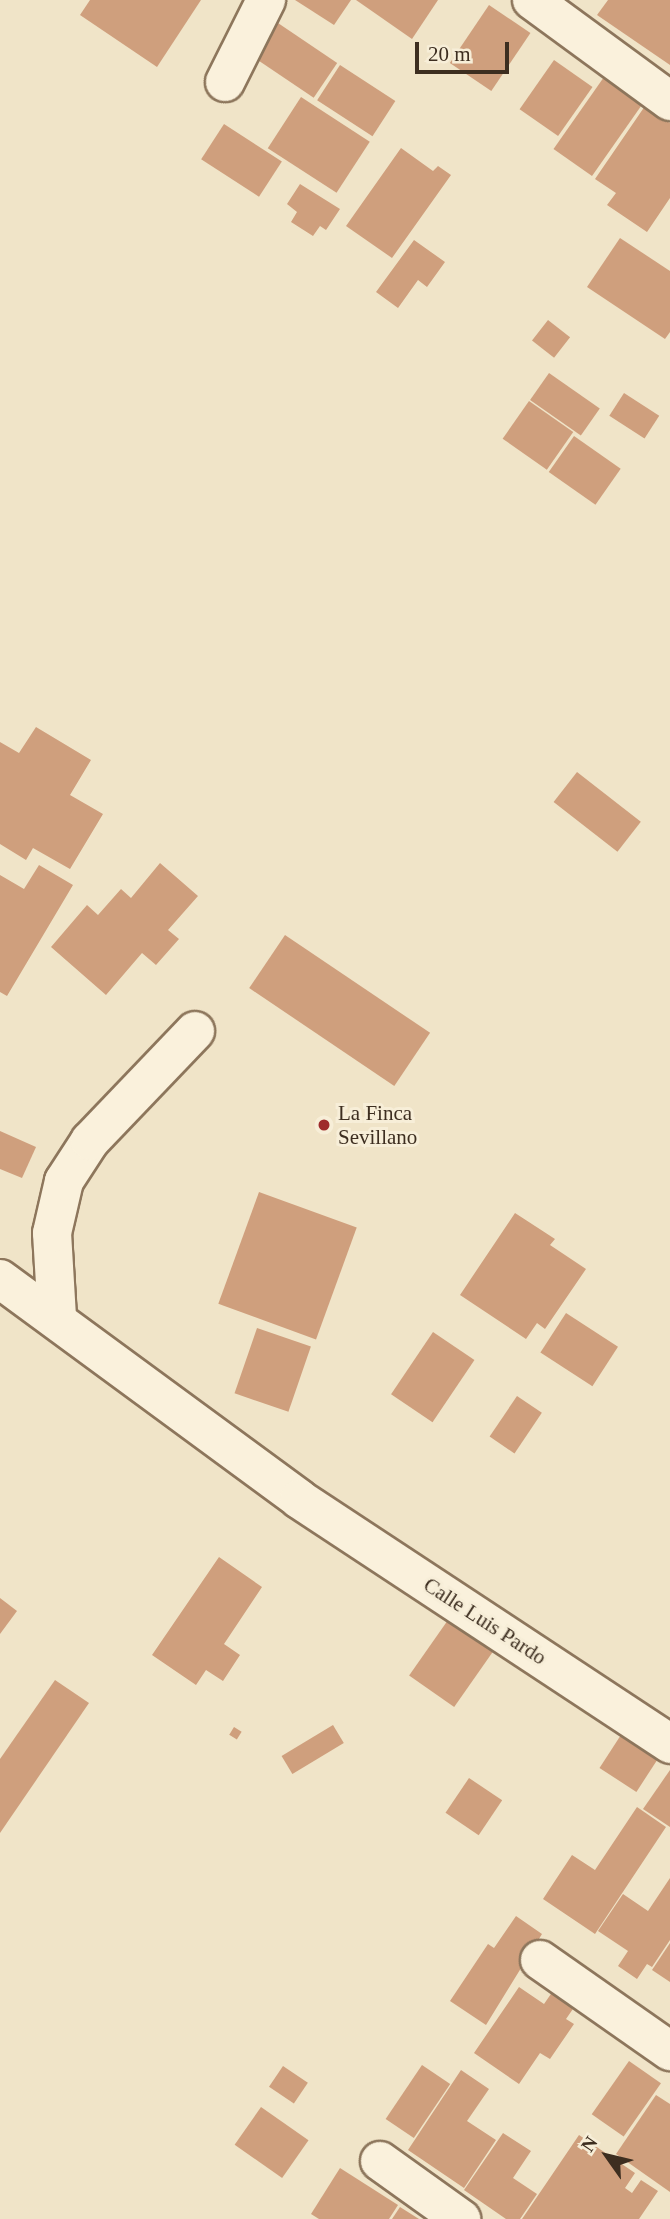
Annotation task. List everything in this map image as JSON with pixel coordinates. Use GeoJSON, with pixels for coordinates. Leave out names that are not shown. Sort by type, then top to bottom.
{"type":"FeatureCollection","features":[{"type":"Feature","properties":{"kind":"street"},"geometry":{"type":"LineString","coordinates":[[225,82],[266,0]]}},
{"type":"Feature","properties":{"kind":"street"},"geometry":{"type":"LineString","coordinates":[[533,0],[670,101]]}},
{"type":"Feature","properties":{"kind":"street"},"geometry":{"type":"LineString","coordinates":[[57,1317],[52,1233],[64,1181],[90,1141],[195,1031]]}},
{"type":"Feature","properties":{"kind":"street","name":"Calle Luis Pardo"},"geometry":{"type":"LineString","coordinates":[[0,1279],[57,1317],[299,1499],[670,1744]]}},
{"type":"Feature","properties":{"kind":"street"},"geometry":{"type":"LineString","coordinates":[[540,1959],[670,2051]]}},
{"type":"Feature","properties":{"kind":"street"},"geometry":{"type":"LineString","coordinates":[[380,2161],[461,2219]]}},
{"type":"Feature","properties":{"kind":"building"},"geometry":{"type":"Polygon","coordinates":[[[90,0],[201,0],[157,67],[80,15],[90,0]]]}},
{"type":"Feature","properties":{"kind":"building"},"geometry":{"type":"Polygon","coordinates":[[[295,0],[351,0],[334,25],[295,0]]]}},
{"type":"Feature","properties":{"kind":"building"},"geometry":{"type":"Polygon","coordinates":[[[356,0],[438,0],[412,39],[356,0]]]}},
{"type":"Feature","properties":{"kind":"building"},"geometry":{"type":"Polygon","coordinates":[[[608,0],[670,0],[670,65],[597,15],[608,0]]]}},
{"type":"Feature","properties":{"kind":"building"},"geometry":{"type":"Polygon","coordinates":[[[489,5],[530,33],[491,91],[450,63],[489,5]]]}},
{"type":"Feature","properties":{"kind":"building"},"geometry":{"type":"Polygon","coordinates":[[[275,21],[337,63],[314,98],[252,56],[275,21]]]}},
{"type":"Feature","properties":{"kind":"building"},"geometry":{"type":"Polygon","coordinates":[[[554,60],[593,87],[558,136],[520,109],[554,60]]]}},
{"type":"Feature","properties":{"kind":"building"},"geometry":{"type":"Polygon","coordinates":[[[340,65],[395,101],[372,136],[317,100],[340,65]]]}},
{"type":"Feature","properties":{"kind":"building"},"geometry":{"type":"Polygon","coordinates":[[[604,77],[643,104],[592,176],[554,149],[604,77]]]}},
{"type":"Feature","properties":{"kind":"building"},"geometry":{"type":"Polygon","coordinates":[[[301,97],[370,142],[337,193],[268,148],[301,97]]]}},
{"type":"Feature","properties":{"kind":"building"},"geometry":{"type":"Polygon","coordinates":[[[645,106],[670,123],[670,198],[647,232],[607,205],[616,193],[595,179],[645,106]]]}},
{"type":"Feature","properties":{"kind":"building"},"geometry":{"type":"Polygon","coordinates":[[[224,124],[282,162],[259,197],[201,159],[224,124]]]}},
{"type":"Feature","properties":{"kind":"building"},"geometry":{"type":"Polygon","coordinates":[[[401,148],[433,171],[438,166],[451,175],[392,258],[346,226],[401,148]]]}},
{"type":"Feature","properties":{"kind":"building"},"geometry":{"type":"Polygon","coordinates":[[[300,184],[340,209],[326,230],[320,226],[313,236],[291,222],[297,212],[287,204],[300,184]]]}},
{"type":"Feature","properties":{"kind":"building"},"geometry":{"type":"Polygon","coordinates":[[[620,238],[670,271],[670,332],[665,339],[587,287],[620,238]]]}},
{"type":"Feature","properties":{"kind":"building"},"geometry":{"type":"Polygon","coordinates":[[[414,240],[445,262],[427,287],[418,280],[398,308],[376,292],[414,240]]]}},
{"type":"Feature","properties":{"kind":"building"},"geometry":{"type":"Polygon","coordinates":[[[548,320],[570,337],[554,358],[532,340],[548,320]]]}},
{"type":"Feature","properties":{"kind":"building"},"geometry":{"type":"Polygon","coordinates":[[[549,373],[600,409],[581,436],[530,400],[549,373]]]}},
{"type":"Feature","properties":{"kind":"building"},"geometry":{"type":"Polygon","coordinates":[[[624,393],[659,416],[645,439],[609,416],[624,393]]]}},
{"type":"Feature","properties":{"kind":"building"},"geometry":{"type":"Polygon","coordinates":[[[529,401],[573,432],[547,470],[503,439],[529,401]]]}},
{"type":"Feature","properties":{"kind":"building"},"geometry":{"type":"Polygon","coordinates":[[[574,436],[621,469],[595,505],[549,472],[574,436]]]}},
{"type":"Feature","properties":{"kind":"building"},"geometry":{"type":"Polygon","coordinates":[[[36,727],[91,760],[70,795],[103,814],[70,869],[33,848],[26,860],[0,844],[0,742],[19,753],[36,727]]]}},
{"type":"Feature","properties":{"kind":"building"},"geometry":{"type":"Polygon","coordinates":[[[577,772],[641,822],[617,852],[554,802],[577,772]]]}},
{"type":"Feature","properties":{"kind":"building"},"geometry":{"type":"Polygon","coordinates":[[[160,863],[198,896],[168,930],[179,939],[156,965],[142,953],[106,995],[51,947],[87,905],[98,915],[121,889],[131,898],[160,863]]]}},
{"type":"Feature","properties":{"kind":"building"},"geometry":{"type":"Polygon","coordinates":[[[39,865],[73,885],[7,996],[0,992],[0,875],[24,889],[39,865]]]}},
{"type":"Feature","properties":{"kind":"building"},"geometry":{"type":"Polygon","coordinates":[[[285,935],[430,1033],[394,1086],[249,988],[285,935]]]}},
{"type":"Feature","properties":{"kind":"building"},"geometry":{"type":"Polygon","coordinates":[[[0,1131],[36,1147],[22,1178],[0,1169],[0,1131]]]}},
{"type":"Feature","properties":{"kind":"building"},"geometry":{"type":"Polygon","coordinates":[[[259,1192],[357,1228],[316,1339],[218,1304],[259,1192]]]}},
{"type":"Feature","properties":{"kind":"building"},"geometry":{"type":"Polygon","coordinates":[[[515,1213],[555,1239],[550,1245],[586,1269],[545,1329],[537,1323],[526,1339],[460,1295],[515,1213]]]}},
{"type":"Feature","properties":{"kind":"building"},"geometry":{"type":"Polygon","coordinates":[[[566,1313],[618,1347],[592,1386],[540,1352],[566,1313]]]}},
{"type":"Feature","properties":{"kind":"building"},"geometry":{"type":"Polygon","coordinates":[[[257,1328],[311,1347],[288,1412],[235,1393],[257,1328]]]}},
{"type":"Feature","properties":{"kind":"building"},"geometry":{"type":"Polygon","coordinates":[[[433,1332],[474,1360],[433,1422],[391,1394],[433,1332]]]}},
{"type":"Feature","properties":{"kind":"building"},"geometry":{"type":"Polygon","coordinates":[[[517,1396],[542,1413],[514,1453],[490,1437],[517,1396]]]}},
{"type":"Feature","properties":{"kind":"building"},"geometry":{"type":"Polygon","coordinates":[[[219,1557],[262,1587],[224,1644],[240,1655],[223,1681],[206,1670],[196,1685],[152,1655],[219,1557]]]}},
{"type":"Feature","properties":{"kind":"building"},"geometry":{"type":"Polygon","coordinates":[[[0,1598],[17,1611],[0,1634],[0,1598]]]}},
{"type":"Feature","properties":{"kind":"building"},"geometry":{"type":"Polygon","coordinates":[[[455,1610],[500,1642],[454,1707],[409,1676],[455,1610]]]}},
{"type":"Feature","properties":{"kind":"building"},"geometry":{"type":"Polygon","coordinates":[[[55,1680],[89,1703],[0,1833],[0,1759],[55,1680]]]}},
{"type":"Feature","properties":{"kind":"building"},"geometry":{"type":"Polygon","coordinates":[[[630,1721],[667,1745],[636,1792],[600,1768],[630,1721]]]}},
{"type":"Feature","properties":{"kind":"building"},"geometry":{"type":"Polygon","coordinates":[[[333,1725],[344,1743],[292,1774],[282,1756],[333,1725]]]}},
{"type":"Feature","properties":{"kind":"building"},"geometry":{"type":"Polygon","coordinates":[[[234,1727],[242,1732],[237,1739],[229,1735],[234,1727]]]}},
{"type":"Feature","properties":{"kind":"building"},"geometry":{"type":"Polygon","coordinates":[[[670,1770],[670,1827],[643,1809],[670,1770]]]}},
{"type":"Feature","properties":{"kind":"building"},"geometry":{"type":"Polygon","coordinates":[[[469,1778],[502,1800],[479,1835],[446,1813],[469,1778]]]}},
{"type":"Feature","properties":{"kind":"building"},"geometry":{"type":"Polygon","coordinates":[[[637,1807],[666,1827],[595,1934],[543,1899],[572,1855],[595,1870],[637,1807]]]}},
{"type":"Feature","properties":{"kind":"building"},"geometry":{"type":"Polygon","coordinates":[[[670,1878],[670,1940],[652,1967],[647,1964],[637,1979],[618,1966],[628,1951],[598,1931],[623,1894],[648,1911],[670,1878]]]}},
{"type":"Feature","properties":{"kind":"building"},"geometry":{"type":"Polygon","coordinates":[[[516,1916],[542,1934],[486,2025],[450,2001],[488,1944],[494,1948],[516,1916]]]}},
{"type":"Feature","properties":{"kind":"building"},"geometry":{"type":"Polygon","coordinates":[[[670,1943],[670,1982],[652,1970],[670,1943]]]}},
{"type":"Feature","properties":{"kind":"building"},"geometry":{"type":"Polygon","coordinates":[[[519,1987],[544,2004],[553,1991],[575,2006],[566,2019],[574,2024],[550,2059],[540,2053],[519,2084],[474,2053],[519,1987]]]}},
{"type":"Feature","properties":{"kind":"building"},"geometry":{"type":"Polygon","coordinates":[[[629,2061],[661,2083],[624,2137],[592,2114],[629,2061]]]}},
{"type":"Feature","properties":{"kind":"building"},"geometry":{"type":"Polygon","coordinates":[[[422,2065],[450,2084],[414,2138],[386,2119],[422,2065]]]}},
{"type":"Feature","properties":{"kind":"building"},"geometry":{"type":"Polygon","coordinates":[[[283,2066],[308,2083],[294,2104],[269,2087],[283,2066]]]}},
{"type":"Feature","properties":{"kind":"building"},"geometry":{"type":"Polygon","coordinates":[[[461,2070],[489,2089],[467,2121],[496,2140],[464,2188],[408,2150],[461,2070]]]}},
{"type":"Feature","properties":{"kind":"building"},"geometry":{"type":"Polygon","coordinates":[[[656,2095],[670,2104],[670,2192],[616,2154],[656,2095]]]}},
{"type":"Feature","properties":{"kind":"building"},"geometry":{"type":"Polygon","coordinates":[[[261,2107],[309,2140],[282,2178],[235,2145],[261,2107]]]}},
{"type":"Feature","properties":{"kind":"building"},"geometry":{"type":"Polygon","coordinates":[[[503,2133],[531,2151],[513,2178],[537,2194],[520,2219],[506,2219],[464,2190],[503,2133]]]}},
{"type":"Feature","properties":{"kind":"building"},"geometry":{"type":"Polygon","coordinates":[[[579,2135],[635,2173],[625,2188],[632,2193],[641,2180],[658,2191],[639,2219],[522,2219],[579,2135]]]}},
{"type":"Feature","properties":{"kind":"building"},"geometry":{"type":"Polygon","coordinates":[[[340,2168],[398,2205],[389,2219],[319,2219],[311,2214],[340,2168]]]}},
{"type":"Feature","properties":{"kind":"building"},"geometry":{"type":"Polygon","coordinates":[[[400,2207],[419,2219],[392,2219],[400,2207]]]}},
{"type":"Feature","properties":{"kind":"place","name":"La Finca Sevillano"},"geometry":{"type":"Point","coordinates":[324,1125]}}]}
